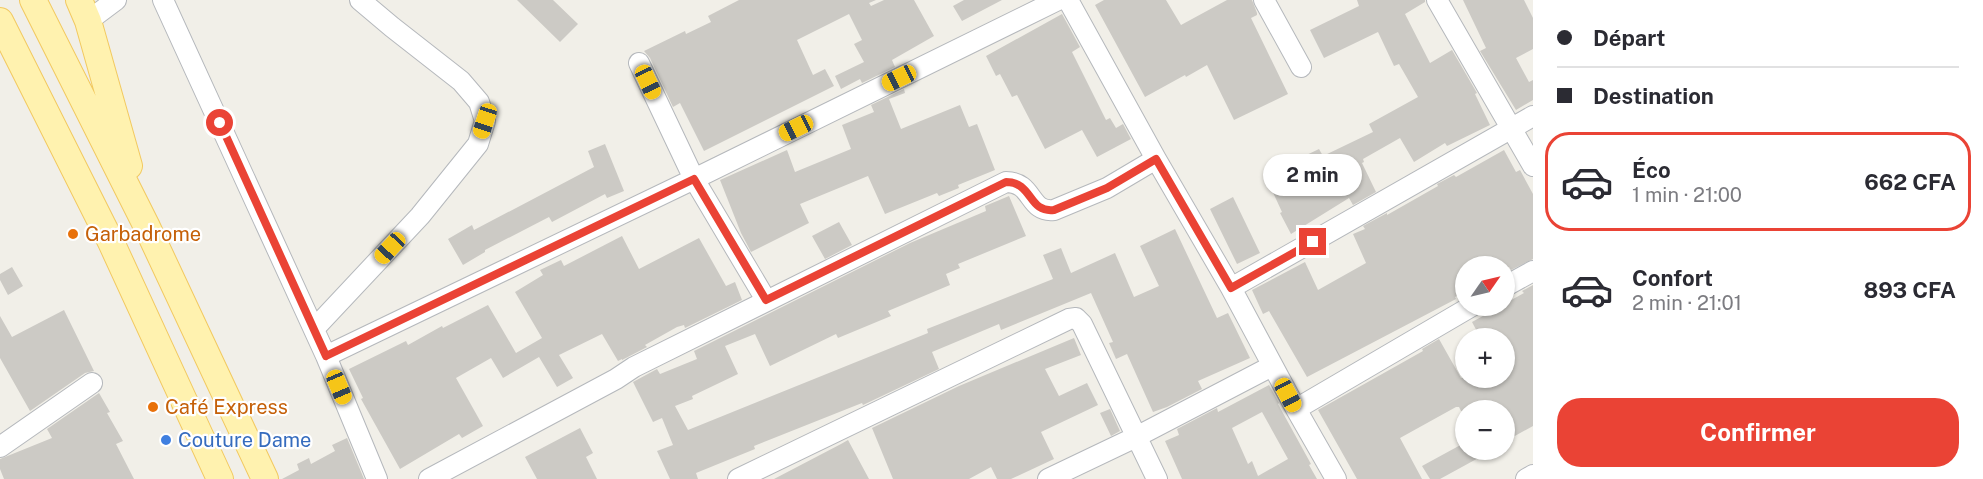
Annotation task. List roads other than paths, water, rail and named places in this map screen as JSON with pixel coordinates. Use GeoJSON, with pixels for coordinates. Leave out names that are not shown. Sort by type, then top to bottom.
{"type":"FeatureCollection","features":[{"type":"Feature","properties":{"kind":"main road"},"geometry":{"type":"LineString","coordinates":[[33,0],[146,225],[266,479]]}},
{"type":"Feature","properties":{"kind":"main road"},"geometry":{"type":"LineString","coordinates":[[84,11],[146,225]]}},
{"type":"Feature","properties":{"kind":"main road"},"geometry":{"type":"LineString","coordinates":[[0,21],[111,242],[220,479]]}},
{"type":"Feature","properties":{"kind":"main road"},"geometry":{"type":"LineString","coordinates":[[0,56],[64,150]]}},
{"type":"Feature","properties":{"kind":"street"},"geometry":{"type":"LineString","coordinates":[[84,11],[116,0]]}},
{"type":"Feature","properties":{"kind":"street"},"geometry":{"type":"LineString","coordinates":[[163,0],[314,329],[377,479]]}},
{"type":"Feature","properties":{"kind":"street"},"geometry":{"type":"LineString","coordinates":[[314,329],[420,216],[478,144],[485,121],[479,102],[461,81],[360,0]]}},
{"type":"Feature","properties":{"kind":"street"},"geometry":{"type":"LineString","coordinates":[[326,356],[1058,0]]}},
{"type":"Feature","properties":{"kind":"street"},"geometry":{"type":"LineString","coordinates":[[1068,0],[1336,479]]}},
{"type":"Feature","properties":{"kind":"street"},"geometry":{"type":"LineString","coordinates":[[1264,0],[1301,67]]}},
{"type":"Feature","properties":{"kind":"street"},"geometry":{"type":"LineString","coordinates":[[1437,0],[1533,166]]}},
{"type":"Feature","properties":{"kind":"street"},"geometry":{"type":"LineString","coordinates":[[639,63],[694,179],[766,300]]}},
{"type":"Feature","properties":{"kind":"street"},"geometry":{"type":"LineString","coordinates":[[1231,288],[1533,116]]}},
{"type":"Feature","properties":{"kind":"street"},"geometry":{"type":"LineString","coordinates":[[429,479],[616,379],[634,367],[1006,182],[1015,182],[1022,186],[1040,208],[1046,211],[1054,210],[1107,188],[1156,159]]}},
{"type":"Feature","properties":{"kind":"street"},"geometry":{"type":"LineString","coordinates":[[1515,281],[1533,271]]}},
{"type":"Feature","properties":{"kind":"street"},"geometry":{"type":"LineString","coordinates":[[1296,409],[1455,316]]}},
{"type":"Feature","properties":{"kind":"street"},"geometry":{"type":"LineString","coordinates":[[738,479],[1069,319],[1076,318],[1082,324],[1157,479]]}},
{"type":"Feature","properties":{"kind":"street"},"geometry":{"type":"LineString","coordinates":[[1048,479],[1136,437],[1272,366]]}},
{"type":"Feature","properties":{"kind":"street"},"geometry":{"type":"LineString","coordinates":[[0,447],[92,383]]}},
{"type":"Feature","properties":{"kind":"street"},"geometry":{"type":"LineString","coordinates":[[1526,479],[1533,475]]}},
{"type":"Feature","properties":{"kind":"place","name":"Garbadrome"},"geometry":{"type":"Point","coordinates":[73,234]}},
{"type":"Feature","properties":{"kind":"place","name":"Café Express"},"geometry":{"type":"Point","coordinates":[153,407]}},
{"type":"Feature","properties":{"kind":"place","name":"Couture Dame"},"geometry":{"type":"Point","coordinates":[166,440]}}]}
